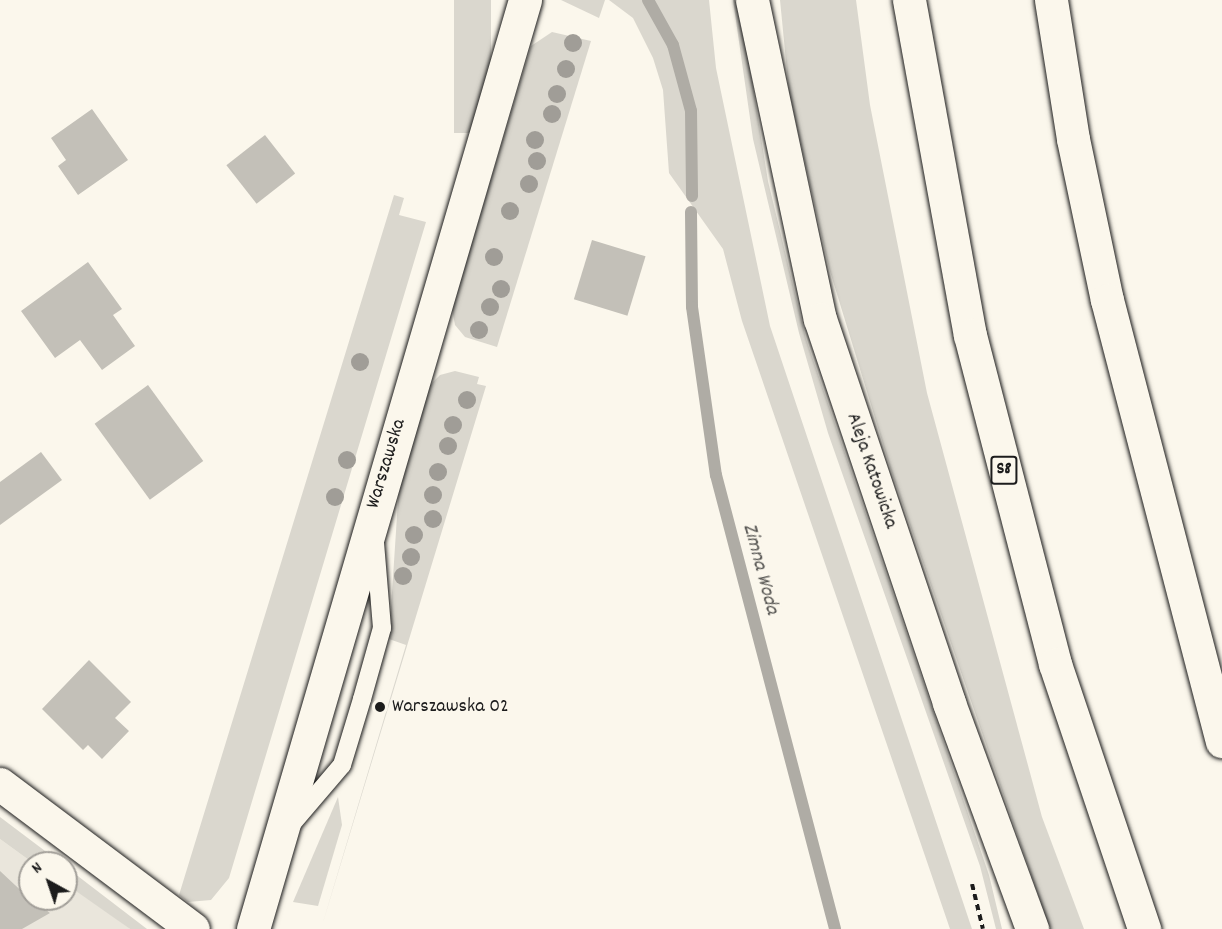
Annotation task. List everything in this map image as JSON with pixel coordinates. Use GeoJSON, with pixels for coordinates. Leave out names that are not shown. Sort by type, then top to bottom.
{"type":"FeatureCollection","features":[{"type":"Feature","properties":{"kind":"main road","name":"Warszawska"},"geometry":{"type":"LineString","coordinates":[[253,929],[372,512],[525,0]]}},
{"type":"Feature","properties":{"kind":"main road","name":"Aleja Katowicka"},"geometry":{"type":"LineString","coordinates":[[752,0],[820,319],[949,703],[1032,929]]}},
{"type":"Feature","properties":{"kind":"main road","name":"S8"},"geometry":{"type":"LineString","coordinates":[[909,0],[936,168],[976,357],[1056,664],[1144,929]]}},
{"type":"Feature","properties":{"kind":"main road"},"geometry":{"type":"LineString","coordinates":[[1051,0],[1072,139],[1107,300],[1222,741]]}},
{"type":"Feature","properties":{"kind":"main road"},"geometry":{"type":"LineString","coordinates":[[0,784],[193,929]]}},
{"type":"Feature","properties":{"kind":"shaded area"},"geometry":{"type":"Polygon","coordinates":[[[454,0],[491,0],[491,133],[454,133],[454,0]]]}},
{"type":"Feature","properties":{"kind":"shaded area"},"geometry":{"type":"Polygon","coordinates":[[[561,0],[605,0],[599,18],[561,0]]]}},
{"type":"Feature","properties":{"kind":"shaded area"},"geometry":{"type":"Polygon","coordinates":[[[609,0],[709,0],[716,68],[770,326],[972,929],[950,929],[742,321],[723,249],[669,173],[663,90],[653,58],[633,18],[609,0]]]}},
{"type":"Feature","properties":{"kind":"shaded area"},"geometry":{"type":"Polygon","coordinates":[[[733,0],[739,0],[768,181],[806,339],[989,875],[1002,929],[996,929],[980,866],[828,433],[799,333],[753,139],[733,0]]]}},
{"type":"Feature","properties":{"kind":"shaded area"},"geometry":{"type":"Polygon","coordinates":[[[780,0],[856,0],[870,105],[927,393],[1042,817],[1084,929],[1050,929],[891,470],[829,268],[789,92],[780,0]]]}},
{"type":"Feature","properties":{"kind":"shaded area"},"geometry":{"type":"Polygon","coordinates":[[[552,32],[591,41],[497,347],[465,337],[455,325],[452,309],[531,46],[552,32]]]}},
{"type":"Feature","properties":{"kind":"shaded area"},"geometry":{"type":"Polygon","coordinates":[[[394,195],[404,198],[399,215],[426,222],[229,878],[211,900],[188,902],[179,895],[394,195]]]}},
{"type":"Feature","properties":{"kind":"shaded area"},"geometry":{"type":"Polygon","coordinates":[[[455,371],[479,377],[477,384],[486,386],[321,929],[406,645],[389,639],[399,485],[429,386],[440,375],[455,371]]]}},
{"type":"Feature","properties":{"kind":"shaded area"},"geometry":{"type":"Polygon","coordinates":[[[338,797],[342,825],[318,906],[293,902],[338,797]]]}},
{"type":"Feature","properties":{"kind":"shaded area"},"geometry":{"type":"Polygon","coordinates":[[[0,817],[45,851],[18,852],[0,839],[0,817]]]}},
{"type":"Feature","properties":{"kind":"shaded area"},"geometry":{"type":"Polygon","coordinates":[[[0,839],[18,852],[18,911],[78,911],[78,890],[130,929],[0,929],[0,839]]]}},
{"type":"Feature","properties":{"kind":"shaded area"},"geometry":{"type":"Polygon","coordinates":[[[78,876],[147,929],[130,929],[78,892],[78,876]]]}},
{"type":"Feature","properties":{"kind":"building"},"geometry":{"type":"Polygon","coordinates":[[[92,109],[128,160],[78,195],[58,166],[66,160],[51,138],[92,109]]]}},
{"type":"Feature","properties":{"kind":"building"},"geometry":{"type":"Polygon","coordinates":[[[265,135],[295,174],[257,204],[226,165],[265,135]]]}},
{"type":"Feature","properties":{"kind":"building"},"geometry":{"type":"Polygon","coordinates":[[[592,240],[646,256],[627,316],[574,299],[592,240]]]}},
{"type":"Feature","properties":{"kind":"building"},"geometry":{"type":"Polygon","coordinates":[[[88,262],[122,309],[113,315],[135,346],[102,370],[80,340],[55,358],[21,311],[88,262]]]}},
{"type":"Feature","properties":{"kind":"building"},"geometry":{"type":"Polygon","coordinates":[[[148,385],[203,461],[150,500],[95,424],[148,385]]]}},
{"type":"Feature","properties":{"kind":"building"},"geometry":{"type":"Polygon","coordinates":[[[41,452],[62,480],[0,525],[0,482],[41,452]]]}},
{"type":"Feature","properties":{"kind":"building"},"geometry":{"type":"Polygon","coordinates":[[[89,660],[131,702],[115,718],[129,731],[102,759],[88,745],[83,750],[42,709],[89,660]]]}},
{"type":"Feature","properties":{"kind":"building"},"geometry":{"type":"Polygon","coordinates":[[[0,871],[18,888],[18,911],[47,911],[50,913],[22,929],[0,929],[0,871]]]}},
{"type":"Feature","properties":{"kind":"waterway","name":"Zimna Woda"},"geometry":{"type":"LineString","coordinates":[[648,0],[673,45],[691,111],[692,196]]}},
{"type":"Feature","properties":{"kind":"waterway","name":"Zimna Woda"},"geometry":{"type":"LineString","coordinates":[[691,212],[692,307],[716,475],[835,929]]}},
{"type":"Feature","properties":{"kind":"place","name":"Warszawska 02"},"geometry":{"type":"Point","coordinates":[380,707]}}]}
